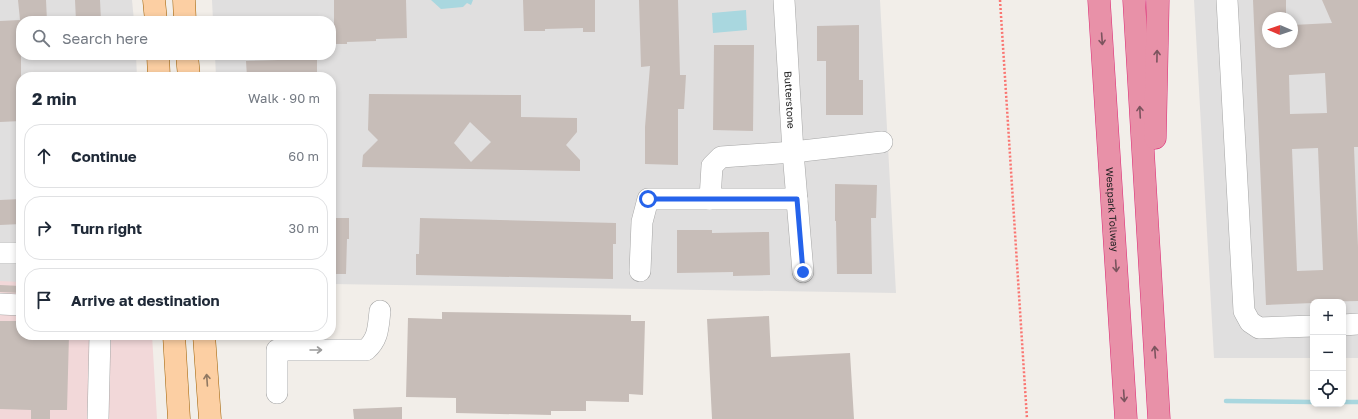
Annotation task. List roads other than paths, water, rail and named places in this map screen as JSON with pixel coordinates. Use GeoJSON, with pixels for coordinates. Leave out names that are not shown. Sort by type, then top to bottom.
{"type":"FeatureCollection","features":[{"type":"Feature","properties":{"kind":"highway","name":"Westpark Tollway"},"geometry":{"type":"LineString","coordinates":[[1100,0],[1126,419]]}},
{"type":"Feature","properties":{"kind":"highway"},"geometry":{"type":"LineString","coordinates":[[1134,0],[1159,419]]}},
{"type":"Feature","properties":{"kind":"highway"},"geometry":{"type":"LineString","coordinates":[[1152,305],[1158,0]]}},
{"type":"Feature","properties":{"kind":"main road"},"geometry":{"type":"LineString","coordinates":[[154,0],[156,16]]}},
{"type":"Feature","properties":{"kind":"main road"},"geometry":{"type":"LineString","coordinates":[[184,0],[185,16]]}},
{"type":"Feature","properties":{"kind":"main road"},"geometry":{"type":"LineString","coordinates":[[158,60],[159,72]]}},
{"type":"Feature","properties":{"kind":"main road"},"geometry":{"type":"LineString","coordinates":[[187,60],[188,72]]}},
{"type":"Feature","properties":{"kind":"main road"},"geometry":{"type":"LineString","coordinates":[[174,340],[179,419]]}},
{"type":"Feature","properties":{"kind":"main road"},"geometry":{"type":"LineString","coordinates":[[204,340],[210,419]]}},
{"type":"Feature","properties":{"kind":"lane","name":"Butterstone"},"geometry":{"type":"LineString","coordinates":[[784,0],[793,152],[803,272]]}},
{"type":"Feature","properties":{"kind":"lane"},"geometry":{"type":"LineString","coordinates":[[1227,0],[1244,311],[1250,322],[1259,328],[1310,326]]}},
{"type":"Feature","properties":{"kind":"lane"},"geometry":{"type":"LineString","coordinates":[[710,199],[712,166],[721,157],[793,152],[882,142]]}},
{"type":"Feature","properties":{"kind":"lane"},"geometry":{"type":"LineString","coordinates":[[640,271],[642,222],[648,199],[797,199]]}},
{"type":"Feature","properties":{"kind":"lane"},"geometry":{"type":"LineString","coordinates":[[0,253],[16,253]]}},
{"type":"Feature","properties":{"kind":"lane"},"geometry":{"type":"LineString","coordinates":[[0,304],[16,305]]}},
{"type":"Feature","properties":{"kind":"lane"},"geometry":{"type":"LineString","coordinates":[[277,393],[277,350],[366,350],[373,344],[378,331],[380,311]]}},
{"type":"Feature","properties":{"kind":"lane"},"geometry":{"type":"LineString","coordinates":[[1346,325],[1358,324]]}},
{"type":"Feature","properties":{"kind":"lane"},"geometry":{"type":"LineString","coordinates":[[98,419],[100,340]]}},
{"type":"Feature","properties":{"kind":"water"},"geometry":{"type":"Polygon","coordinates":[[[431,0],[473,0],[471,5],[467,3],[463,7],[441,9],[431,0]]]}},
{"type":"Feature","properties":{"kind":"water"},"geometry":{"type":"Polygon","coordinates":[[[746,10],[747,30],[713,33],[712,13],[746,10]]]}},
{"type":"Feature","properties":{"kind":"waterway"},"geometry":{"type":"LineString","coordinates":[[1226,401],[1310,402]]}},
{"type":"Feature","properties":{"kind":"waterway"},"geometry":{"type":"LineString","coordinates":[[1346,402],[1358,402]]}}]}
